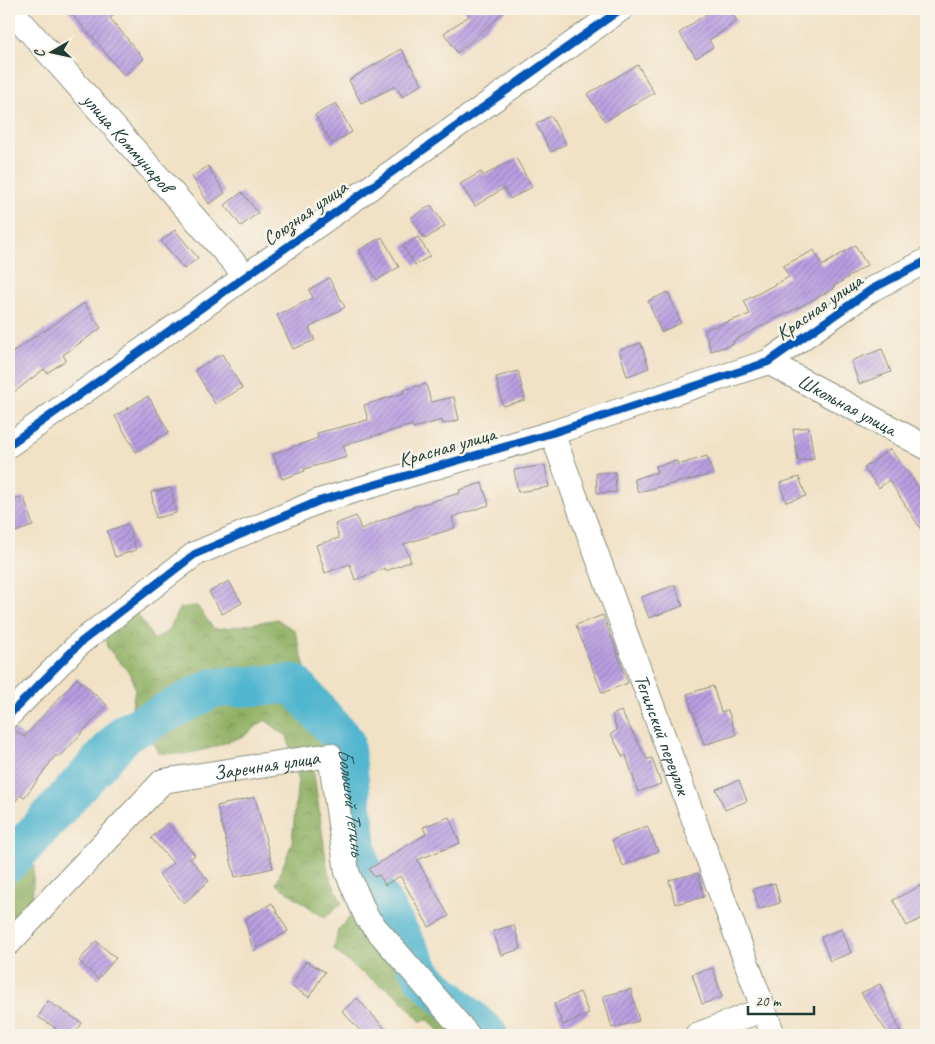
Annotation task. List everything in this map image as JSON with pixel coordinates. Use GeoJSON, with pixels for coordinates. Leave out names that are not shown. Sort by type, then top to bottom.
{"type":"FeatureCollection","features":[{"type":"Feature","properties":{"kind":"street","name":"улица Коммунаров"},"geometry":{"type":"LineString","coordinates":[[10,9],[246,275]]}},
{"type":"Feature","properties":{"kind":"street","name":"Союзная улица"},"geometry":{"type":"LineString","coordinates":[[9,445],[621,9]]}},
{"type":"Feature","properties":{"kind":"street","name":"Красная улица"},"geometry":{"type":"LineString","coordinates":[[9,715],[81,642],[195,554],[319,501],[552,433],[768,362],[872,289],[926,261]]}},
{"type":"Feature","properties":{"kind":"street","name":"Школьная улица"},"geometry":{"type":"LineString","coordinates":[[768,362],[926,447]]}},
{"type":"Feature","properties":{"kind":"street","name":"Тегинский переулок"},"geometry":{"type":"LineString","coordinates":[[552,433],[773,1035]]}},
{"type":"Feature","properties":{"kind":"street","name":"Заречная улица"},"geometry":{"type":"LineString","coordinates":[[9,943],[163,781],[330,755],[347,872],[367,918],[468,1035]]}},
{"type":"Feature","properties":{"kind":"street"},"geometry":{"type":"LineString","coordinates":[[697,1035],[764,1009]]}},
{"type":"Feature","properties":{"kind":"green space"},"geometry":{"type":"Polygon","coordinates":[[[197,606],[214,629],[277,619],[295,631],[305,668],[331,696],[344,715],[336,739],[322,765],[313,768],[328,873],[342,903],[325,918],[276,884],[292,843],[298,778],[287,736],[265,720],[244,736],[208,749],[184,754],[158,753],[150,735],[132,706],[135,689],[131,675],[107,647],[105,631],[137,613],[154,640],[169,630],[179,608],[197,606]]]}},
{"type":"Feature","properties":{"kind":"green space"},"geometry":{"type":"Polygon","coordinates":[[[21,860],[34,865],[32,904],[9,923],[9,870],[21,860]]]}},
{"type":"Feature","properties":{"kind":"green space"},"geometry":{"type":"Polygon","coordinates":[[[350,917],[367,918],[466,1024],[503,1035],[442,1035],[429,1020],[420,1021],[397,995],[361,972],[334,950],[338,930],[350,917]]]}},
{"type":"Feature","properties":{"kind":"building"},"geometry":{"type":"Polygon","coordinates":[[[67,9],[120,9],[110,18],[144,59],[124,76],[67,9]]]}},
{"type":"Feature","properties":{"kind":"building"},"geometry":{"type":"Polygon","coordinates":[[[463,9],[508,9],[457,53],[444,33],[469,16],[463,9]]]}},
{"type":"Feature","properties":{"kind":"building"},"geometry":{"type":"Polygon","coordinates":[[[713,9],[729,9],[737,21],[709,40],[713,47],[696,58],[679,33],[713,9]]]}},
{"type":"Feature","properties":{"kind":"building"},"geometry":{"type":"Polygon","coordinates":[[[401,49],[422,84],[402,97],[396,86],[361,103],[349,80],[401,49]]]}},
{"type":"Feature","properties":{"kind":"building"},"geometry":{"type":"Polygon","coordinates":[[[638,65],[654,93],[605,121],[587,94],[638,65]]]}},
{"type":"Feature","properties":{"kind":"building"},"geometry":{"type":"Polygon","coordinates":[[[336,103],[352,132],[332,144],[315,115],[336,103]]]}},
{"type":"Feature","properties":{"kind":"building"},"geometry":{"type":"Polygon","coordinates":[[[551,116],[566,144],[551,152],[536,124],[551,116]]]}},
{"type":"Feature","properties":{"kind":"building"},"geometry":{"type":"Polygon","coordinates":[[[516,158],[532,187],[510,199],[504,188],[475,206],[460,184],[481,172],[483,176],[516,158]]]}},
{"type":"Feature","properties":{"kind":"building"},"geometry":{"type":"Polygon","coordinates":[[[208,166],[225,193],[209,204],[192,177],[208,166]]]}},
{"type":"Feature","properties":{"kind":"building"},"geometry":{"type":"Polygon","coordinates":[[[242,192],[258,213],[241,226],[225,205],[242,192]]]}},
{"type":"Feature","properties":{"kind":"building"},"geometry":{"type":"Polygon","coordinates":[[[431,205],[445,226],[425,239],[411,218],[431,205]]]}},
{"type":"Feature","properties":{"kind":"building"},"geometry":{"type":"Polygon","coordinates":[[[175,230],[198,258],[184,269],[161,241],[175,230]]]}},
{"type":"Feature","properties":{"kind":"building"},"geometry":{"type":"Polygon","coordinates":[[[382,237],[399,267],[377,280],[359,250],[382,237]]]}},
{"type":"Feature","properties":{"kind":"building"},"geometry":{"type":"Polygon","coordinates":[[[418,237],[430,256],[415,265],[403,246],[418,237]]]}},
{"type":"Feature","properties":{"kind":"building"},"geometry":{"type":"Polygon","coordinates":[[[855,245],[867,265],[833,287],[834,289],[733,341],[734,344],[711,351],[704,330],[750,314],[744,301],[789,277],[783,266],[814,250],[822,266],[855,245]]]}},
{"type":"Feature","properties":{"kind":"building"},"geometry":{"type":"Polygon","coordinates":[[[329,278],[345,307],[309,328],[315,340],[293,349],[277,315],[313,298],[309,290],[329,278]]]}},
{"type":"Feature","properties":{"kind":"building"},"geometry":{"type":"Polygon","coordinates":[[[668,292],[681,323],[661,332],[648,301],[668,292]]]}},
{"type":"Feature","properties":{"kind":"building"},"geometry":{"type":"Polygon","coordinates":[[[84,303],[101,328],[63,355],[66,360],[47,373],[44,369],[9,396],[9,355],[84,303]]]}},
{"type":"Feature","properties":{"kind":"building"},"geometry":{"type":"Polygon","coordinates":[[[641,343],[649,368],[627,376],[619,350],[641,343]]]}},
{"type":"Feature","properties":{"kind":"building"},"geometry":{"type":"Polygon","coordinates":[[[882,349],[891,372],[859,384],[851,361],[882,349]]]}},
{"type":"Feature","properties":{"kind":"building"},"geometry":{"type":"Polygon","coordinates":[[[222,354],[242,388],[215,404],[195,370],[222,354]]]}},
{"type":"Feature","properties":{"kind":"building"},"geometry":{"type":"Polygon","coordinates":[[[518,371],[525,400],[503,406],[496,377],[518,371]]]}},
{"type":"Feature","properties":{"kind":"building"},"geometry":{"type":"Polygon","coordinates":[[[426,384],[431,402],[454,397],[459,420],[443,424],[442,420],[413,428],[412,425],[343,445],[347,457],[304,469],[305,471],[282,479],[273,454],[318,438],[317,433],[368,420],[364,405],[404,393],[403,390],[426,384]]]}},
{"type":"Feature","properties":{"kind":"building"},"geometry":{"type":"Polygon","coordinates":[[[148,396],[169,432],[136,452],[115,416],[148,396]]]}},
{"type":"Feature","properties":{"kind":"building"},"geometry":{"type":"Polygon","coordinates":[[[809,427],[814,459],[798,461],[793,429],[809,427]]]}},
{"type":"Feature","properties":{"kind":"building"},"geometry":{"type":"Polygon","coordinates":[[[890,449],[926,497],[926,537],[889,480],[879,488],[864,468],[890,449]]]}},
{"type":"Feature","properties":{"kind":"building"},"geometry":{"type":"Polygon","coordinates":[[[707,456],[713,474],[638,492],[634,479],[657,472],[656,466],[677,461],[678,465],[707,456]]]}},
{"type":"Feature","properties":{"kind":"building"},"geometry":{"type":"Polygon","coordinates":[[[545,465],[549,487],[518,492],[514,470],[545,465]]]}},
{"type":"Feature","properties":{"kind":"building"},"geometry":{"type":"Polygon","coordinates":[[[615,472],[616,492],[597,493],[596,473],[615,472]]]}},
{"type":"Feature","properties":{"kind":"building"},"geometry":{"type":"Polygon","coordinates":[[[799,477],[806,496],[786,502],[780,483],[799,477]]]}},
{"type":"Feature","properties":{"kind":"building"},"geometry":{"type":"Polygon","coordinates":[[[482,483],[489,505],[452,517],[455,528],[404,544],[411,561],[386,571],[385,568],[355,580],[350,564],[325,573],[316,545],[339,538],[335,524],[356,516],[361,529],[416,506],[460,493],[459,490],[482,483]]]}},
{"type":"Feature","properties":{"kind":"building"},"geometry":{"type":"Polygon","coordinates":[[[171,488],[176,513],[156,518],[151,492],[171,488]]]}},
{"type":"Feature","properties":{"kind":"building"},"geometry":{"type":"Polygon","coordinates":[[[24,497],[33,526],[9,534],[9,502],[24,497]]]}},
{"type":"Feature","properties":{"kind":"building"},"geometry":{"type":"Polygon","coordinates":[[[128,524],[136,550],[115,557],[107,531],[128,524]]]}},
{"type":"Feature","properties":{"kind":"building"},"geometry":{"type":"Polygon","coordinates":[[[229,581],[242,603],[222,614],[209,592],[229,581]]]}},
{"type":"Feature","properties":{"kind":"building"},"geometry":{"type":"Polygon","coordinates":[[[675,585],[683,606],[649,618],[641,597],[675,585]]]}},
{"type":"Feature","properties":{"kind":"building"},"geometry":{"type":"Polygon","coordinates":[[[603,615],[628,683],[602,693],[576,625],[603,615]]]}},
{"type":"Feature","properties":{"kind":"building"},"geometry":{"type":"Polygon","coordinates":[[[77,678],[107,705],[59,758],[56,755],[24,798],[20,795],[9,810],[9,728],[12,728],[24,737],[77,678]]]}},
{"type":"Feature","properties":{"kind":"building"},"geometry":{"type":"Polygon","coordinates":[[[713,686],[721,712],[728,710],[736,735],[704,745],[687,694],[713,686]]]}},
{"type":"Feature","properties":{"kind":"building"},"geometry":{"type":"Polygon","coordinates":[[[621,711],[647,759],[652,758],[661,784],[638,792],[626,755],[623,757],[611,734],[617,730],[612,715],[621,711]]]}},
{"type":"Feature","properties":{"kind":"building"},"geometry":{"type":"Polygon","coordinates":[[[739,780],[747,801],[725,810],[716,789],[739,780]]]}},
{"type":"Feature","properties":{"kind":"building"},"geometry":{"type":"Polygon","coordinates":[[[255,797],[273,868],[235,877],[217,806],[255,797]]]}},
{"type":"Feature","properties":{"kind":"building"},"geometry":{"type":"Polygon","coordinates":[[[449,817],[460,843],[417,860],[449,916],[429,927],[400,876],[385,885],[379,875],[374,877],[369,869],[426,834],[423,827],[449,817]]]}},
{"type":"Feature","properties":{"kind":"building"},"geometry":{"type":"Polygon","coordinates":[[[167,823],[195,855],[190,859],[209,881],[184,903],[159,875],[173,863],[151,838],[167,823]]]}},
{"type":"Feature","properties":{"kind":"building"},"geometry":{"type":"Polygon","coordinates":[[[647,826],[658,851],[623,866],[612,840],[647,826]]]}},
{"type":"Feature","properties":{"kind":"building"},"geometry":{"type":"Polygon","coordinates":[[[698,873],[704,897],[675,904],[669,880],[698,873]]]}},
{"type":"Feature","properties":{"kind":"building"},"geometry":{"type":"Polygon","coordinates":[[[775,883],[780,903],[759,909],[753,889],[775,883]]]}},
{"type":"Feature","properties":{"kind":"building"},"geometry":{"type":"Polygon","coordinates":[[[920,886],[926,898],[926,916],[907,926],[893,900],[920,886]]]}},
{"type":"Feature","properties":{"kind":"building"},"geometry":{"type":"Polygon","coordinates":[[[272,903],[288,931],[253,951],[245,919],[272,903]]]}},
{"type":"Feature","properties":{"kind":"building"},"geometry":{"type":"Polygon","coordinates":[[[514,925],[521,949],[501,955],[493,931],[514,925]]]}},
{"type":"Feature","properties":{"kind":"building"},"geometry":{"type":"Polygon","coordinates":[[[842,929],[851,953],[830,961],[821,937],[842,929]]]}},
{"type":"Feature","properties":{"kind":"building"},"geometry":{"type":"Polygon","coordinates":[[[96,941],[116,958],[98,979],[79,961],[96,941]]]}},
{"type":"Feature","properties":{"kind":"building"},"geometry":{"type":"Polygon","coordinates":[[[306,961],[325,972],[309,997],[291,986],[306,961]]]}},
{"type":"Feature","properties":{"kind":"building"},"geometry":{"type":"Polygon","coordinates":[[[713,968],[722,997],[702,1004],[692,974],[713,968]]]}},
{"type":"Feature","properties":{"kind":"building"},"geometry":{"type":"Polygon","coordinates":[[[880,984],[902,1035],[889,1035],[861,993],[880,984]]]}},
{"type":"Feature","properties":{"kind":"building"},"geometry":{"type":"Polygon","coordinates":[[[631,989],[639,1021],[612,1028],[603,996],[631,989]]]}},
{"type":"Feature","properties":{"kind":"building"},"geometry":{"type":"Polygon","coordinates":[[[580,992],[589,1014],[563,1025],[554,1004],[580,992]]]}},
{"type":"Feature","properties":{"kind":"building"},"geometry":{"type":"Polygon","coordinates":[[[357,998],[391,1035],[364,1035],[342,1011],[357,998]]]}},
{"type":"Feature","properties":{"kind":"building"},"geometry":{"type":"Polygon","coordinates":[[[48,1001],[82,1023],[74,1035],[51,1035],[56,1028],[38,1017],[48,1001]]]}},
{"type":"Feature","properties":{"kind":"waterway","name":"Большой Тегинь"},"geometry":{"type":"LineString","coordinates":[[9,862],[126,733],[213,688],[294,684],[344,741],[359,863],[424,977],[488,1035]]}},
{"type":"Feature","properties":{"kind":"cycle path"},"geometry":{"type":"LineString","coordinates":[[9,445],[621,9]]}},
{"type":"Feature","properties":{"kind":"cycle path"},"geometry":{"type":"LineString","coordinates":[[9,715],[81,642],[195,554],[319,501],[552,433],[768,362],[872,289],[926,261]]}}]}
